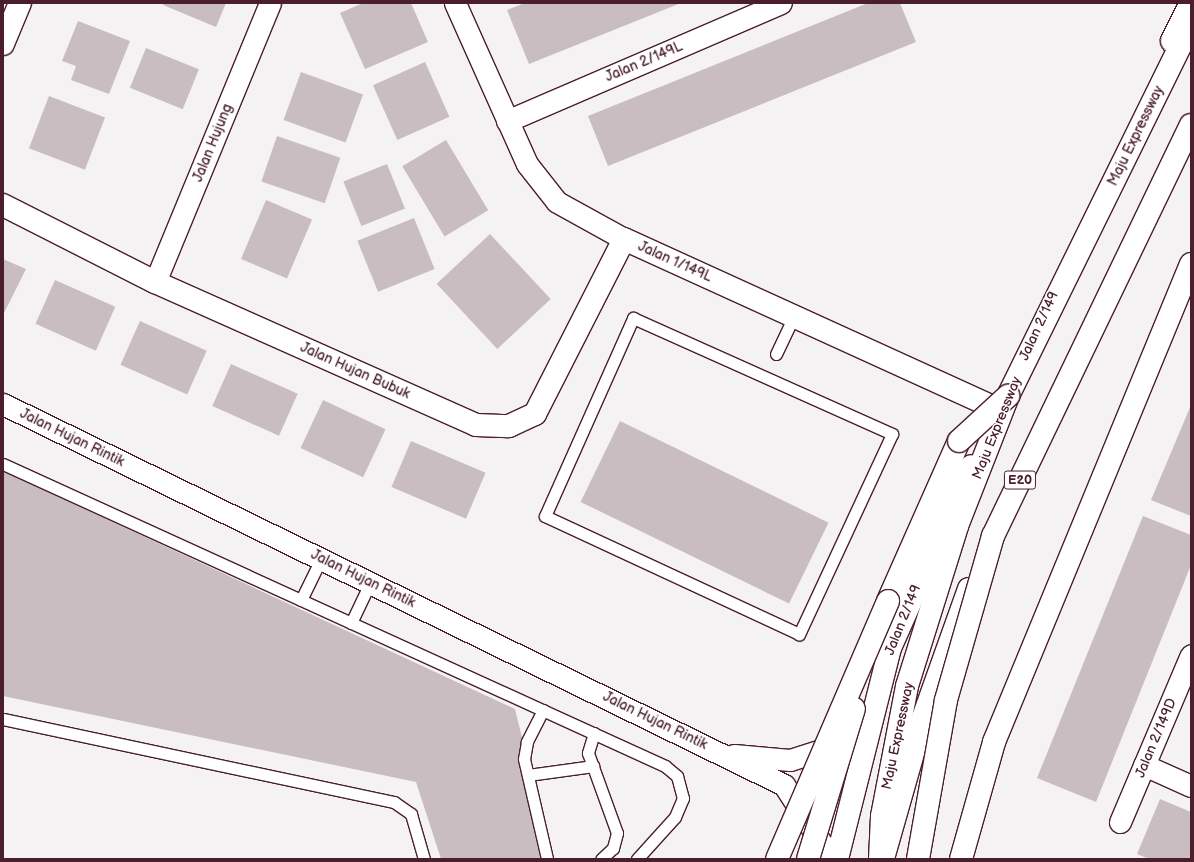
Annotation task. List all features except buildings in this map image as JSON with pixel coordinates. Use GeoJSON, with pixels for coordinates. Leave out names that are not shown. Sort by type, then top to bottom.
{"type":"FeatureCollection","features":[{"type":"Feature","properties":{"kind":"main road"},"geometry":{"type":"LineString","coordinates":[[3,44],[20,3]]}},
{"type":"Feature","properties":{"kind":"main road","name":"Jalan 2/149"},"geometry":{"type":"LineString","coordinates":[[837,859],[890,648],[952,505],[1004,403],[1191,3]]}},
{"type":"Feature","properties":{"kind":"main road","name":"Maju Expressway"},"geometry":{"type":"LineString","coordinates":[[880,859],[882,816],[907,686],[957,526],[1004,403],[1191,24]]}},
{"type":"Feature","properties":{"kind":"main road","name":"E20"},"geometry":{"type":"LineString","coordinates":[[918,859],[946,700],[993,536],[1191,125]]}},
{"type":"Feature","properties":{"kind":"main road"},"geometry":{"type":"LineString","coordinates":[[883,859],[922,718],[966,596],[1051,406],[1191,148]]}},
{"type":"Feature","properties":{"kind":"main road","name":"Jalan Hujan Bubuk"},"geometry":{"type":"LineString","coordinates":[[3,204],[155,282],[476,425],[509,426],[535,414],[624,240]]}},
{"type":"Feature","properties":{"kind":"main road","name":"Jalan 1/149L"},"geometry":{"type":"LineString","coordinates":[[624,240],[794,316],[1004,403]]}},
{"type":"Feature","properties":{"kind":"main road"},"geometry":{"type":"LineString","coordinates":[[961,859],[994,742],[1191,264]]}},
{"type":"Feature","properties":{"kind":"main road"},"geometry":{"type":"LineString","coordinates":[[777,859],[888,601],[959,442],[1004,403]]}},
{"type":"Feature","properties":{"kind":"main road"},"geometry":{"type":"LineString","coordinates":[[808,859],[888,601]]}},
{"type":"Feature","properties":{"kind":"street","name":"Jalan Hujung"},"geometry":{"type":"LineString","coordinates":[[155,282],[270,3]]}},
{"type":"Feature","properties":{"kind":"street","name":"Jalan 1/149L"},"geometry":{"type":"LineString","coordinates":[[455,3],[507,121],[528,164],[556,202],[624,240]]}},
{"type":"Feature","properties":{"kind":"street","name":"Jalan 2/149L"},"geometry":{"type":"LineString","coordinates":[[507,121],[781,3]]}},
{"type":"Feature","properties":{"kind":"street","name":"Jalan Hujan Rintik"},"geometry":{"type":"LineString","coordinates":[[3,404],[784,785],[822,844],[824,859]]}},
{"type":"Feature","properties":{"kind":"street","name":"Jalan 2/149D"},"geometry":{"type":"LineString","coordinates":[[1120,822],[1191,654]]}},
{"type":"Feature","properties":{"kind":"street","name":"Jalan Hujan Rintik"},"geometry":{"type":"LineString","coordinates":[[724,755],[790,760],[829,749],[870,725]]}},
{"type":"Feature","properties":{"kind":"street"},"geometry":{"type":"LineString","coordinates":[[1144,765],[1191,786]]}},
{"type":"Feature","properties":{"kind":"lane"},"geometry":{"type":"LineString","coordinates":[[776,354],[794,316]]}},
{"type":"Feature","properties":{"kind":"lane"},"geometry":{"type":"LineString","coordinates":[[633,318],[892,434],[798,634],[545,516],[633,318]]}},
{"type":"Feature","properties":{"kind":"lane"},"geometry":{"type":"LineString","coordinates":[[3,464],[665,766],[677,776],[682,786],[683,798],[675,817],[637,859]]}},
{"type":"Feature","properties":{"kind":"lane"},"geometry":{"type":"LineString","coordinates":[[301,600],[321,559]]}},
{"type":"Feature","properties":{"kind":"lane"},"geometry":{"type":"LineString","coordinates":[[351,623],[370,583]]}},
{"type":"Feature","properties":{"kind":"lane"},"geometry":{"type":"LineString","coordinates":[[543,710],[524,750],[528,775],[547,859]]}},
{"type":"Feature","properties":{"kind":"lane"},"geometry":{"type":"LineString","coordinates":[[3,719],[394,802],[412,814],[424,859]]}},
{"type":"Feature","properties":{"kind":"lane"},"geometry":{"type":"LineString","coordinates":[[594,733],[588,753],[616,833],[613,848],[601,859]]}},
{"type":"Feature","properties":{"kind":"lane"},"geometry":{"type":"LineString","coordinates":[[528,775],[593,766]]}}]}
